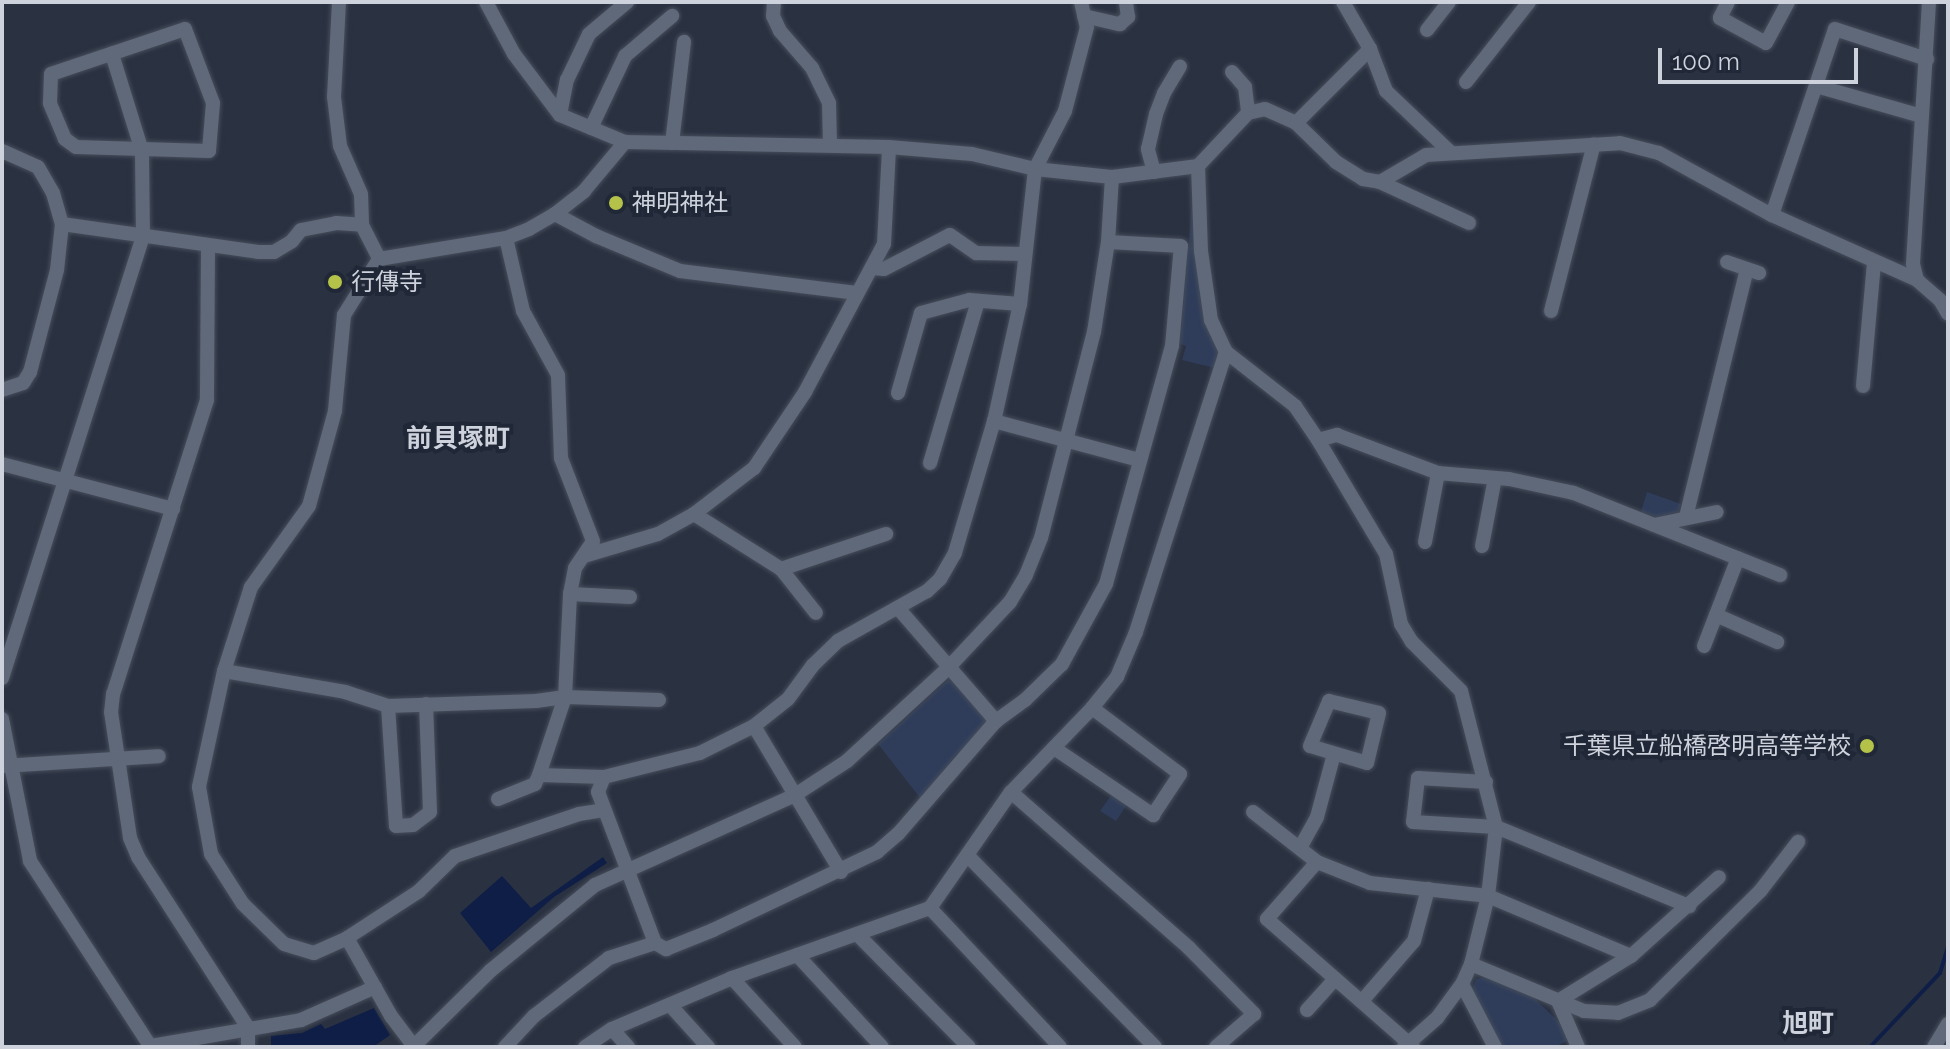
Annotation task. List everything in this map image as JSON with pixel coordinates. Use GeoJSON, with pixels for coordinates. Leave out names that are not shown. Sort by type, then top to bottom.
{"type":"FeatureCollection","features":[{"type":"Feature","properties":{"kind":"street"},"geometry":{"type":"LineString","coordinates":[[339,2],[334,97],[340,146],[361,194],[362,225],[379,259]]}},
{"type":"Feature","properties":{"kind":"street"},"geometry":{"type":"LineString","coordinates":[[486,2],[514,54],[560,115],[625,142],[889,147],[972,154],[1035,169],[1112,177],[1198,166],[1248,113],[1265,109],[1296,123],[1336,162],[1363,179],[1380,182],[1469,223]]}},
{"type":"Feature","properties":{"kind":"street"},"geometry":{"type":"LineString","coordinates":[[560,115],[567,80],[589,34],[627,2]]}},
{"type":"Feature","properties":{"kind":"street"},"geometry":{"type":"LineString","coordinates":[[774,2],[773,16],[780,31],[812,68],[829,103],[830,145]]}},
{"type":"Feature","properties":{"kind":"street"},"geometry":{"type":"LineString","coordinates":[[1083,9],[1120,24],[1128,17],[1126,2]]}},
{"type":"Feature","properties":{"kind":"street"},"geometry":{"type":"LineString","coordinates":[[1343,2],[1370,49],[1386,91],[1450,152]]}},
{"type":"Feature","properties":{"kind":"street"},"geometry":{"type":"LineString","coordinates":[[1427,30],[1449,2]]}},
{"type":"Feature","properties":{"kind":"street"},"geometry":{"type":"LineString","coordinates":[[1466,82],[1529,2]]}},
{"type":"Feature","properties":{"kind":"street"},"geometry":{"type":"LineString","coordinates":[[1728,2],[1720,18],[1766,43],[1788,2]]}},
{"type":"Feature","properties":{"kind":"street"},"geometry":{"type":"LineString","coordinates":[[1917,280],[1913,264],[1929,2]]}},
{"type":"Feature","properties":{"kind":"street"},"geometry":{"type":"LineString","coordinates":[[539,775],[604,777],[700,753],[754,726],[788,699],[813,665],[838,641],[898,608],[940,579],[955,553],[994,421],[1020,304],[1035,169],[1069,98],[1087,27],[1083,9]]}},
{"type":"Feature","properties":{"kind":"street"},"geometry":{"type":"LineString","coordinates":[[591,128],[625,56],[672,16]]}},
{"type":"Feature","properties":{"kind":"street"},"geometry":{"type":"LineString","coordinates":[[185,29],[213,103],[209,151],[142,151],[76,147],[65,139],[50,103],[51,74],[185,29]]}},
{"type":"Feature","properties":{"kind":"street"},"geometry":{"type":"LineString","coordinates":[[1772,215],[1835,29],[1927,59]]}},
{"type":"Feature","properties":{"kind":"street"},"geometry":{"type":"LineString","coordinates":[[672,143],[684,42]]}},
{"type":"Feature","properties":{"kind":"street"},"geometry":{"type":"LineString","coordinates":[[1296,123],[1370,49]]}},
{"type":"Feature","properties":{"kind":"street"},"geometry":{"type":"LineString","coordinates":[[2,678],[143,237],[142,151],[112,54]]}},
{"type":"Feature","properties":{"kind":"street"},"geometry":{"type":"LineString","coordinates":[[1154,172],[1148,149],[1156,114],[1180,66]]}},
{"type":"Feature","properties":{"kind":"street"},"geometry":{"type":"LineString","coordinates":[[1232,72],[1245,87],[1248,113]]}},
{"type":"Feature","properties":{"kind":"street"},"geometry":{"type":"LineString","coordinates":[[1816,86],[1921,116]]}},
{"type":"Feature","properties":{"kind":"street"},"geometry":{"type":"LineString","coordinates":[[604,810],[579,814],[455,856],[419,891],[347,938],[314,953],[284,944],[243,904],[211,854],[199,787],[224,671],[251,587],[309,506],[335,411],[344,315],[379,259],[506,238],[555,214],[584,191],[625,142]]}},
{"type":"Feature","properties":{"kind":"street"},"geometry":{"type":"LineString","coordinates":[[1380,182],[1426,155],[1620,143],[1659,153],[1772,215],[1917,280],[1947,308]]}},
{"type":"Feature","properties":{"kind":"street"},"geometry":{"type":"LineString","coordinates":[[1551,311],[1594,144]]}},
{"type":"Feature","properties":{"kind":"street"},"geometry":{"type":"LineString","coordinates":[[584,556],[658,534],[694,514],[754,468],[805,392],[884,244],[889,147]]}},
{"type":"Feature","properties":{"kind":"street"},"geometry":{"type":"LineString","coordinates":[[2,151],[26,159],[38,167],[53,193],[62,224],[57,270],[30,372],[23,383],[2,390]]}},
{"type":"Feature","properties":{"kind":"street"},"geometry":{"type":"LineString","coordinates":[[1198,166],[1201,251],[1211,320],[1226,352],[1295,406],[1386,554],[1401,624],[1412,642],[1461,691],[1486,782],[1496,827],[1488,896],[1471,964],[1462,984],[1409,1046],[1267,919],[1317,862]]}},
{"type":"Feature","properties":{"kind":"street"},"geometry":{"type":"LineString","coordinates":[[347,938],[413,1047],[490,971],[595,885],[626,868],[795,795],[847,761],[988,629],[1026,575],[1041,538],[1094,332],[1108,242],[1112,177]]}},
{"type":"Feature","properties":{"kind":"street"},"geometry":{"type":"LineString","coordinates":[[555,214],[596,236],[680,271],[857,293]]}},
{"type":"Feature","properties":{"kind":"street"},"geometry":{"type":"LineString","coordinates":[[62,224],[208,248],[274,252],[292,241],[301,230],[336,223],[362,225]]}},
{"type":"Feature","properties":{"kind":"street"},"geometry":{"type":"LineString","coordinates":[[873,268],[884,269],[950,235],[976,253],[1024,254]]}},
{"type":"Feature","properties":{"kind":"street"},"geometry":{"type":"LineString","coordinates":[[498,799],[535,784],[539,775],[565,697],[570,594],[575,568],[593,541],[561,458],[558,375],[523,311],[506,238]]}},
{"type":"Feature","properties":{"kind":"street"},"geometry":{"type":"LineString","coordinates":[[604,777],[598,792],[604,810],[655,943],[666,949],[841,872],[877,852],[898,834],[996,721],[1025,700],[1062,664],[1106,584],[1172,346],[1181,246],[1108,242]]}},
{"type":"Feature","properties":{"kind":"street"},"geometry":{"type":"LineString","coordinates":[[208,248],[207,400],[113,694],[111,712],[115,757],[130,838],[138,857],[248,1028],[248,1047]]}},
{"type":"Feature","properties":{"kind":"street"},"geometry":{"type":"LineString","coordinates":[[1686,517],[1753,271],[1727,262]]}},
{"type":"Feature","properties":{"kind":"street"},"geometry":{"type":"LineString","coordinates":[[1863,386],[1874,263]]}},
{"type":"Feature","properties":{"kind":"street"},"geometry":{"type":"LineString","coordinates":[[898,393],[921,313],[978,301],[1020,304]]}},
{"type":"Feature","properties":{"kind":"street"},"geometry":{"type":"LineString","coordinates":[[930,463],[978,301]]}},
{"type":"Feature","properties":{"kind":"street"},"geometry":{"type":"LineString","coordinates":[[585,1047],[612,1029],[732,978],[930,908],[1011,792],[1092,708],[1117,677],[1136,632],[1226,352]]}},
{"type":"Feature","properties":{"kind":"street"},"geometry":{"type":"LineString","coordinates":[[994,421],[1140,460]]}},
{"type":"Feature","properties":{"kind":"street"},"geometry":{"type":"LineString","coordinates":[[1318,440],[1337,435],[1438,473],[1495,478],[1574,493],[1780,575]]}},
{"type":"Feature","properties":{"kind":"street"},"geometry":{"type":"LineString","coordinates":[[2,464],[173,509]]}},
{"type":"Feature","properties":{"kind":"street"},"geometry":{"type":"LineString","coordinates":[[1425,542],[1438,473]]}},
{"type":"Feature","properties":{"kind":"street"},"geometry":{"type":"LineString","coordinates":[[1482,546],[1495,478]]}},
{"type":"Feature","properties":{"kind":"street"},"geometry":{"type":"LineString","coordinates":[[1654,525],[1717,512]]}},
{"type":"Feature","properties":{"kind":"street"},"geometry":{"type":"LineString","coordinates":[[694,514],[781,569],[816,613]]}},
{"type":"Feature","properties":{"kind":"street"},"geometry":{"type":"LineString","coordinates":[[781,569],[886,534]]}},
{"type":"Feature","properties":{"kind":"street"},"geometry":{"type":"LineString","coordinates":[[1704,646],[1738,558]]}},
{"type":"Feature","properties":{"kind":"street"},"geometry":{"type":"LineString","coordinates":[[570,594],[630,597]]}},
{"type":"Feature","properties":{"kind":"street"},"geometry":{"type":"LineString","coordinates":[[898,608],[996,721]]}},
{"type":"Feature","properties":{"kind":"street"},"geometry":{"type":"LineString","coordinates":[[1716,615],[1777,642]]}},
{"type":"Feature","properties":{"kind":"street"},"geometry":{"type":"LineString","coordinates":[[224,671],[345,692],[388,706],[565,697],[659,700]]}},
{"type":"Feature","properties":{"kind":"street"},"geometry":{"type":"LineString","coordinates":[[1329,701],[1379,713],[1367,763],[1334,754],[1310,746],[1329,701]]}},
{"type":"Feature","properties":{"kind":"street"},"geometry":{"type":"LineString","coordinates":[[388,706],[396,826],[413,825],[430,812],[426,704]]}},
{"type":"Feature","properties":{"kind":"street"},"geometry":{"type":"LineString","coordinates":[[1054,748],[1153,815],[1180,774],[1092,708]]}},
{"type":"Feature","properties":{"kind":"street"},"geometry":{"type":"LineString","coordinates":[[2,719],[6,766],[30,861],[151,1046],[301,1020],[375,987]]}},
{"type":"Feature","properties":{"kind":"street"},"geometry":{"type":"LineString","coordinates":[[754,726],[841,872]]}},
{"type":"Feature","properties":{"kind":"street"},"geometry":{"type":"LineString","coordinates":[[1300,848],[1317,817],[1334,754]]}},
{"type":"Feature","properties":{"kind":"street"},"geometry":{"type":"LineString","coordinates":[[6,766],[159,756]]}},
{"type":"Feature","properties":{"kind":"street"},"geometry":{"type":"LineString","coordinates":[[1486,782],[1418,778],[1413,822],[1496,827],[1689,906]]}},
{"type":"Feature","properties":{"kind":"street"},"geometry":{"type":"LineString","coordinates":[[1011,792],[1189,948],[1254,1014],[1216,1047]]}},
{"type":"Feature","properties":{"kind":"street"},"geometry":{"type":"LineString","coordinates":[[1253,812],[1317,862],[1370,883],[1488,896],[1631,956]]}},
{"type":"Feature","properties":{"kind":"street"},"geometry":{"type":"LineString","coordinates":[[1471,964],[1584,1011],[1618,1013],[1650,1000],[1761,890],[1783,866],[1798,842]]}},
{"type":"Feature","properties":{"kind":"street"},"geometry":{"type":"LineString","coordinates":[[968,856],[1155,1047]]}},
{"type":"Feature","properties":{"kind":"street"},"geometry":{"type":"LineString","coordinates":[[1558,1001],[1631,956],[1719,877]]}},
{"type":"Feature","properties":{"kind":"street"},"geometry":{"type":"LineString","coordinates":[[1362,1001],[1414,941],[1428,889]]}},
{"type":"Feature","properties":{"kind":"street"},"geometry":{"type":"LineString","coordinates":[[930,908],[1060,1047]]}},
{"type":"Feature","properties":{"kind":"street"},"geometry":{"type":"LineString","coordinates":[[857,934],[969,1047]]}},
{"type":"Feature","properties":{"kind":"street"},"geometry":{"type":"LineString","coordinates":[[505,1047],[534,1016],[609,958],[655,943]]}},
{"type":"Feature","properties":{"kind":"street"},"geometry":{"type":"LineString","coordinates":[[797,955],[882,1047]]}},
{"type":"Feature","properties":{"kind":"street"},"geometry":{"type":"LineString","coordinates":[[732,978],[795,1047]]}},
{"type":"Feature","properties":{"kind":"street"},"geometry":{"type":"LineString","coordinates":[[1307,1010],[1335,979]]}},
{"type":"Feature","properties":{"kind":"street"},"geometry":{"type":"LineString","coordinates":[[1462,984],[1495,1047]]}},
{"type":"Feature","properties":{"kind":"street"},"geometry":{"type":"LineString","coordinates":[[1558,1001],[1578,1047]]}},
{"type":"Feature","properties":{"kind":"street"},"geometry":{"type":"LineString","coordinates":[[670,1005],[708,1047]]}},
{"type":"Feature","properties":{"kind":"street"},"geometry":{"type":"LineString","coordinates":[[1934,1047],[1948,1024]]}},
{"type":"Feature","properties":{"kind":"street"},"geometry":{"type":"LineString","coordinates":[[612,1029],[628,1047]]}},
{"type":"Feature","properties":{"kind":"shaded area"},"geometry":{"type":"Polygon","coordinates":[[[1193,193],[1207,320],[1219,356],[1215,368],[1182,360],[1186,346],[1180,344],[1193,193]]]}},
{"type":"Feature","properties":{"kind":"shaded area"},"geometry":{"type":"Polygon","coordinates":[[[1647,492],[1681,504],[1678,512],[1657,517],[1641,512],[1647,492]]]}},
{"type":"Feature","properties":{"kind":"shaded area"},"geometry":{"type":"Polygon","coordinates":[[[955,680],[989,717],[988,724],[955,756],[921,799],[878,744],[947,681],[955,680]]]}},
{"type":"Feature","properties":{"kind":"shaded area"},"geometry":{"type":"Polygon","coordinates":[[[1113,793],[1128,803],[1116,821],[1100,811],[1113,793]]]}},
{"type":"Feature","properties":{"kind":"shaded area"},"geometry":{"type":"Polygon","coordinates":[[[603,857],[607,863],[554,897],[491,952],[460,913],[502,876],[531,908],[603,857]]]}},
{"type":"Feature","properties":{"kind":"shaded area"},"geometry":{"type":"Polygon","coordinates":[[[1486,977],[1533,997],[1561,1024],[1569,1040],[1555,1047],[1502,1047],[1472,990],[1476,979],[1486,977]]]}},
{"type":"Feature","properties":{"kind":"shaded area"},"geometry":{"type":"Polygon","coordinates":[[[374,1008],[390,1035],[373,1047],[271,1047],[271,1036],[302,1033],[321,1024],[325,1029],[374,1008]]]}},
{"type":"Feature","properties":{"kind":"waterway"},"geometry":{"type":"LineString","coordinates":[[1870,1047],[1940,973],[1948,947]]}},
{"type":"Feature","properties":{"kind":"place","name":"神明神社"},"geometry":{"type":"Point","coordinates":[616,203]}},
{"type":"Feature","properties":{"kind":"place","name":"行傳寺"},"geometry":{"type":"Point","coordinates":[335,282]}},
{"type":"Feature","properties":{"kind":"place","name":"千葉県立船橋啓明高等学校"},"geometry":{"type":"Point","coordinates":[1867,746]}},
{"type":"Feature","properties":{"kind":"district","name":"前貝塚町"},"geometry":{"type":"Point","coordinates":[458,439]}},
{"type":"Feature","properties":{"kind":"district","name":"旭町"},"geometry":{"type":"Point","coordinates":[1808,1024]}}]}
